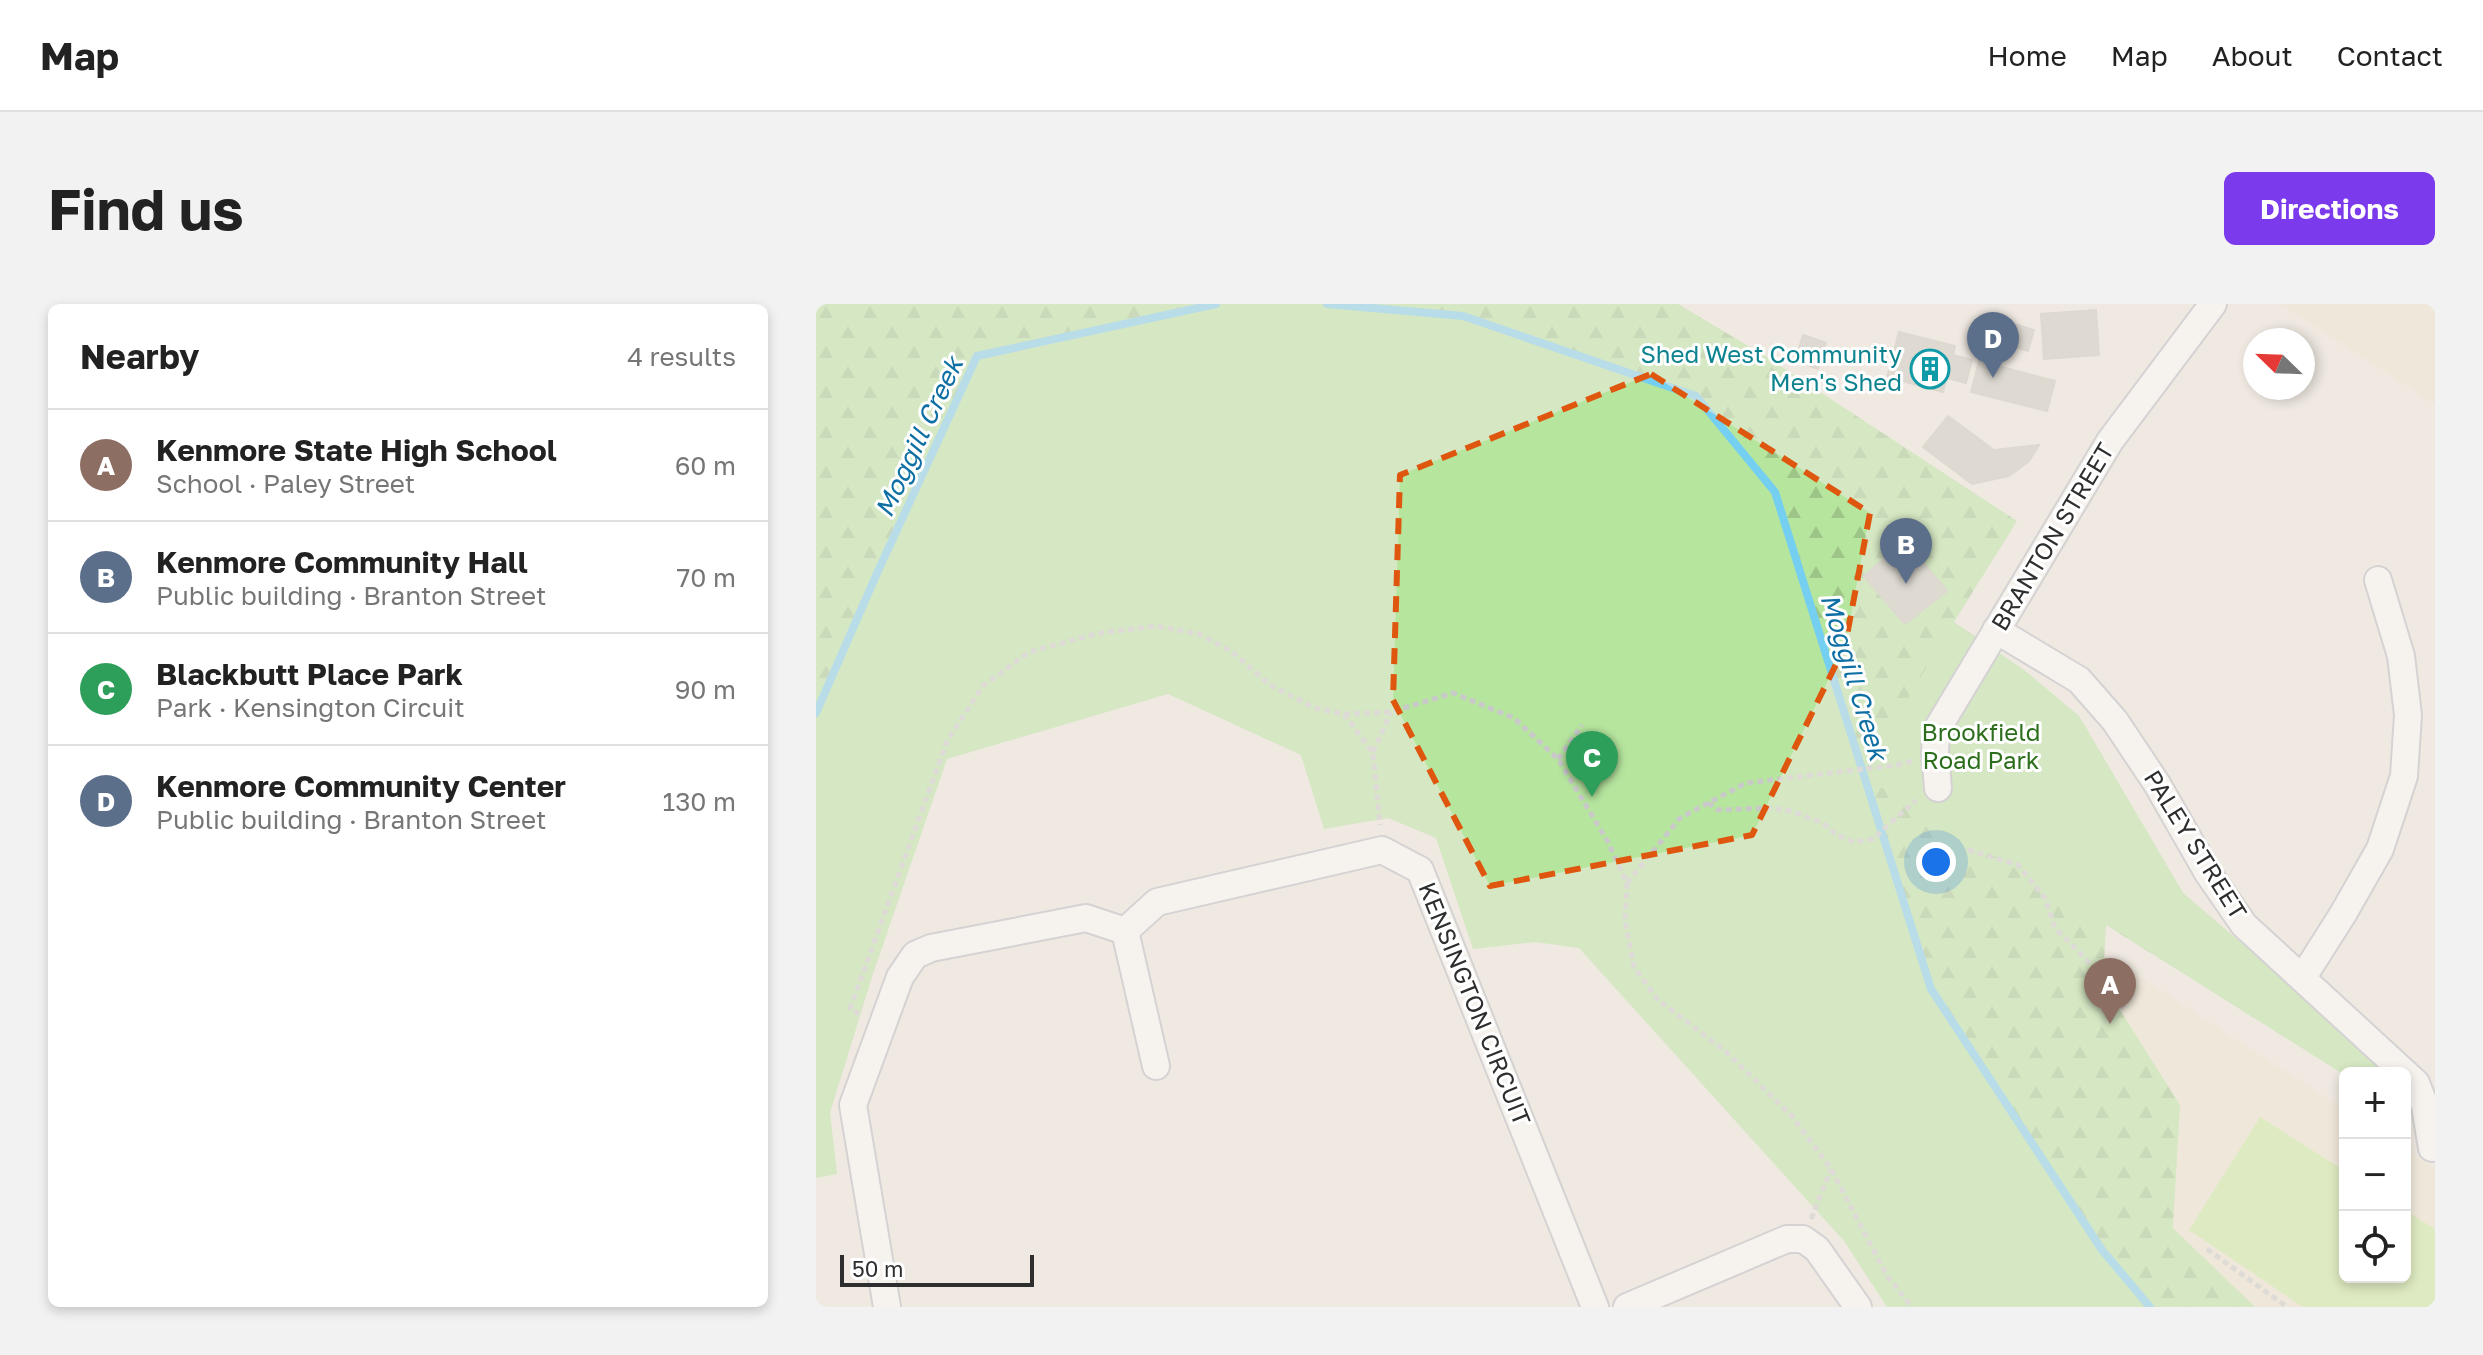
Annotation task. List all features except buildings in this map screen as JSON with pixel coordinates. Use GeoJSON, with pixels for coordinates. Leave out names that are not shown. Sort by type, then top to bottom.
{"type":"FeatureCollection","features":[{"type":"Feature","properties":{"kind":"street","name":"BRANTON STREET"},"geometry":{"type":"LineString","coordinates":[[1938,788],[1936,731],[2110,441],[2213,304]]}},
{"type":"Feature","properties":{"kind":"street"},"geometry":{"type":"LineString","coordinates":[[2303,977],[2380,849],[2404,776],[2408,715],[2401,656],[2378,580]]}},
{"type":"Feature","properties":{"kind":"street","name":"PALEY STREET"},"geometry":{"type":"LineString","coordinates":[[1996,630],[2079,680],[2115,721],[2157,784],[2208,873],[2244,925],[2416,1083],[2425,1106],[2432,1148]]}},
{"type":"Feature","properties":{"kind":"street"},"geometry":{"type":"LineString","coordinates":[[1125,931],[1157,902],[1382,850]]}},
{"type":"Feature","properties":{"kind":"street","name":"KENSINGTON CIRCUIT"},"geometry":{"type":"LineString","coordinates":[[1382,850],[1420,870],[1595,1307]]}},
{"type":"Feature","properties":{"kind":"street"},"geometry":{"type":"LineString","coordinates":[[887,1307],[853,1105],[900,977],[915,955],[931,948],[1086,918],[1125,931]]}},
{"type":"Feature","properties":{"kind":"street"},"geometry":{"type":"LineString","coordinates":[[1125,931],[1156,1066]]}},
{"type":"Feature","properties":{"kind":"street"},"geometry":{"type":"LineString","coordinates":[[1627,1307],[1795,1239],[1817,1249],[1858,1307]]}},
{"type":"Feature","properties":{"kind":"path"},"geometry":{"type":"LineString","coordinates":[[880,1028],[850,1009],[947,741],[983,686],[1029,652],[1100,633],[1156,626],[1199,634],[1231,651],[1270,685],[1315,708],[1344,714],[1391,712],[1453,693],[1514,718],[1558,759],[1608,842],[1627,883],[1625,921],[1634,967],[1657,999],[1725,1051],[1792,1116],[1831,1169],[1887,1276],[1912,1307]]}},
{"type":"Feature","properties":{"kind":"path"},"geometry":{"type":"LineString","coordinates":[[1382,850],[1373,753],[1391,712]]}},
{"type":"Feature","properties":{"kind":"path"},"geometry":{"type":"LineString","coordinates":[[1344,714],[1373,753]]}},
{"type":"Feature","properties":{"kind":"path"},"geometry":{"type":"LineString","coordinates":[[1558,759],[1582,725]]}},
{"type":"Feature","properties":{"kind":"path"},"geometry":{"type":"LineString","coordinates":[[1627,883],[1680,818],[1746,783],[1897,765]]}},
{"type":"Feature","properties":{"kind":"path"},"geometry":{"type":"LineString","coordinates":[[1708,803],[1718,810],[1767,808],[1791,811],[1823,823],[1835,834],[1854,842],[1873,839],[1911,803],[1938,788]]}},
{"type":"Feature","properties":{"kind":"path"},"geometry":{"type":"LineString","coordinates":[[1968,850],[2018,865],[2045,898],[2055,928],[2086,959],[2124,1008]]}},
{"type":"Feature","properties":{"kind":"path"},"geometry":{"type":"LineString","coordinates":[[1795,1239],[1831,1169]]}},
{"type":"Feature","properties":{"kind":"path"},"geometry":{"type":"LineString","coordinates":[[2207,1249],[2287,1307]]}},
{"type":"Feature","properties":{"kind":"highlighted area"},"geometry":{"type":"Polygon","coordinates":[[[1651,374],[1870,513],[1845,646],[1752,835],[1490,886],[1393,700],[1400,475],[1651,374]]]}},
{"type":"Feature","properties":{"kind":"shaded area"},"geometry":{"type":"Polygon","coordinates":[[[2281,304],[2435,304],[2435,405],[2281,304]]]}},
{"type":"Feature","properties":{"kind":"shaded area"},"geometry":{"type":"Polygon","coordinates":[[[1993,881],[2339,1106],[2339,1283],[2411,1283],[2411,1153],[2435,1168],[2435,1307],[2202,1307],[1993,881]]]}},
{"type":"Feature","properties":{"kind":"green space","name":"Brookfield Road Park"},"geometry":{"type":"Polygon","coordinates":[[[816,304],[1678,304],[1765,356],[2017,521],[1954,622],[2024,670],[2079,716],[2183,893],[2386,1067],[2339,1067],[2339,1071],[2106,925],[2103,983],[2180,1105],[2173,1228],[2255,1307],[2018,1307],[1086,407],[816,971],[816,304]]]}},
{"type":"Feature","properties":{"kind":"green space","name":"Brookfield Road Park"},"geometry":{"type":"Polygon","coordinates":[[[1216,304],[1327,304],[1463,316],[1696,396],[1775,492],[1863,775],[1953,622],[2024,670],[2079,716],[2183,893],[2386,1067],[2339,1067],[2339,1071],[2106,924],[1864,777],[1931,989],[2102,1250],[2150,1307],[1887,1307],[1844,1241],[1579,948],[1535,942],[1473,949],[1436,838],[1388,818],[1324,829],[1301,755],[1168,694],[947,759],[872,977],[830,1113],[837,1174],[816,1178],[816,713],[977,356],[1216,304]]]}},
{"type":"Feature","properties":{"kind":"green space"},"geometry":{"type":"Polygon","coordinates":[[[2260,1117],[2339,1167],[2339,1283],[2411,1283],[2411,1214],[2435,1229],[2435,1307],[2303,1307],[2189,1230],[2260,1117]]]}},
{"type":"Feature","properties":{"kind":"waterway","name":"Moggill Creek"},"geometry":{"type":"LineString","coordinates":[[816,713],[977,356],[1216,304]]}},
{"type":"Feature","properties":{"kind":"waterway","name":"Moggill Creek"},"geometry":{"type":"LineString","coordinates":[[1327,304],[1463,316],[1696,396],[1775,492],[1931,989],[2102,1250],[2150,1307]]}},
{"type":"Feature","properties":{"kind":"place","name":"Shed West Community Men's Shed"},"geometry":{"type":"Point","coordinates":[1930,369]}},
{"type":"Feature","properties":{"kind":"place","name":"Kenmore Community Center"},"geometry":{"type":"Point","coordinates":[1993,378]}},
{"type":"Feature","properties":{"kind":"place","name":"Kenmore Community Hall"},"geometry":{"type":"Point","coordinates":[1906,584]}},
{"type":"Feature","properties":{"kind":"place","name":"Blackbutt Place Park"},"geometry":{"type":"Point","coordinates":[1592,797]}},
{"type":"Feature","properties":{"kind":"place","name":"Kenmore State High School"},"geometry":{"type":"Point","coordinates":[2110,1024]}}]}
